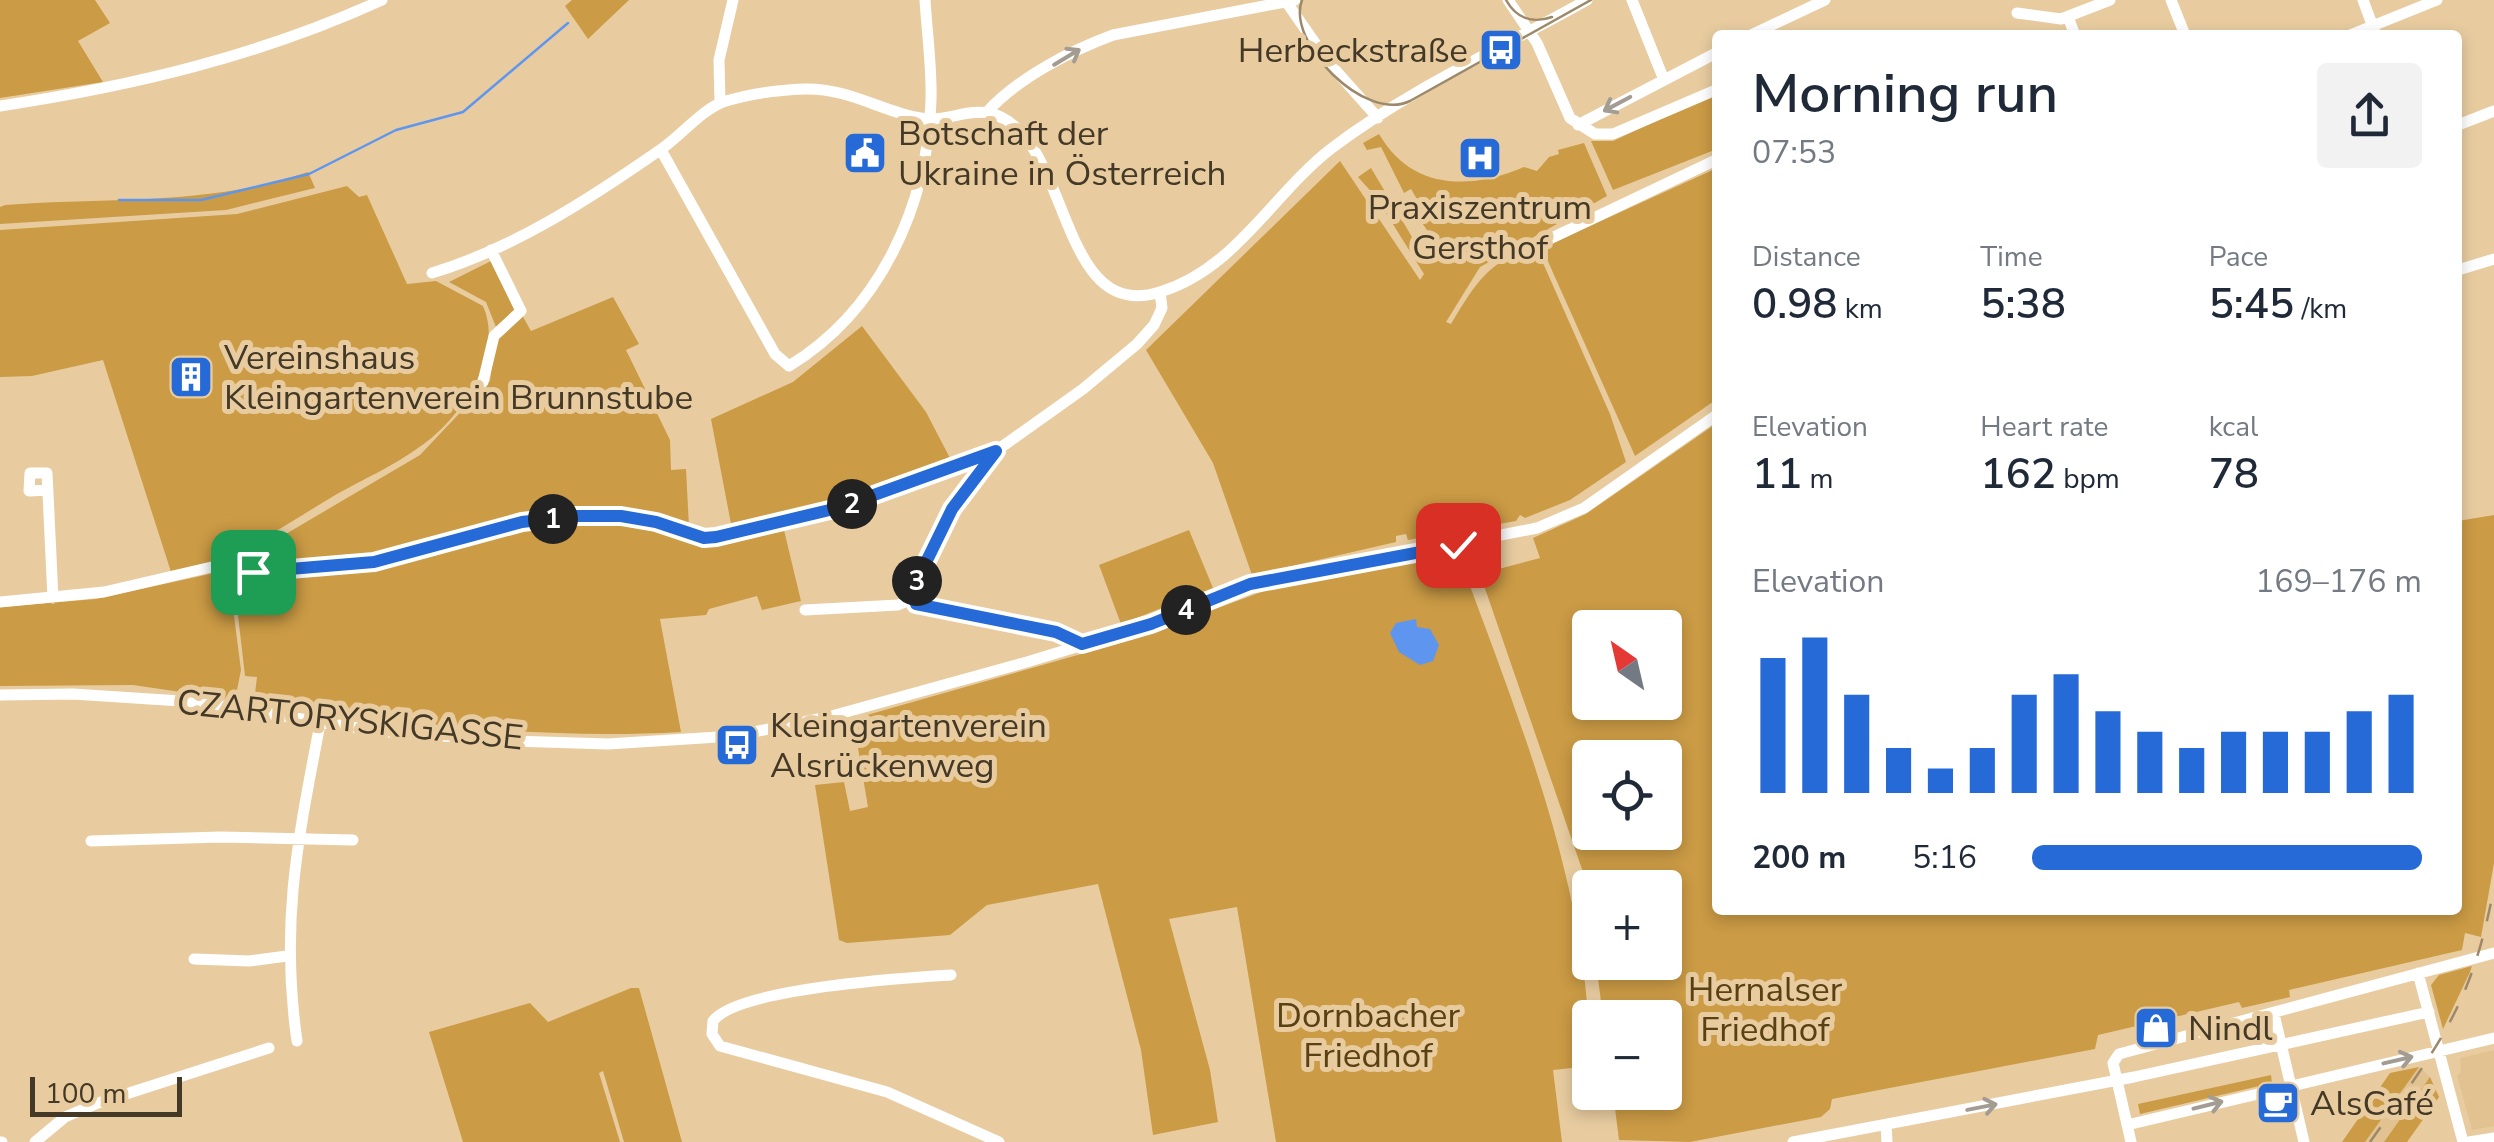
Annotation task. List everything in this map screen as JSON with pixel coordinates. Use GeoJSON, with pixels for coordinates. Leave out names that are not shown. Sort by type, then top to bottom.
{"type":"FeatureCollection","features":[{"type":"Feature","properties":{"kind":"street"},"geometry":{"type":"LineString","coordinates":[[0,106],[154,80],[262,49],[382,0]]}},
{"type":"Feature","properties":{"kind":"street"},"geometry":{"type":"LineString","coordinates":[[720,103],[719,60],[733,0]]}},
{"type":"Feature","properties":{"kind":"street"},"geometry":{"type":"LineString","coordinates":[[660,150],[776,354],[788,366],[845,321],[883,272],[909,218],[929,119],[925,0]]}},
{"type":"Feature","properties":{"kind":"street"},"geometry":{"type":"LineString","coordinates":[[1508,0],[1530,31],[1570,118],[1595,134],[1613,134],[1712,92]]}},
{"type":"Feature","properties":{"kind":"street"},"geometry":{"type":"LineString","coordinates":[[432,273],[491,250],[587,199],[720,103],[780,91],[818,89],[854,94],[929,119],[987,112],[1026,135],[1081,255],[1097,279],[1115,290],[1160,292],[1216,262],[1325,154],[1378,118],[1587,0]]}},
{"type":"Feature","properties":{"kind":"street"},"geometry":{"type":"LineString","coordinates":[[1632,0],[1664,80]]}},
{"type":"Feature","properties":{"kind":"street"},"geometry":{"type":"LineString","coordinates":[[1787,0],[1792,14]]}},
{"type":"Feature","properties":{"kind":"street"},"geometry":{"type":"LineString","coordinates":[[1761,30],[1825,0]]}},
{"type":"Feature","properties":{"kind":"street"},"geometry":{"type":"LineString","coordinates":[[2017,12],[2068,16],[2110,0]]}},
{"type":"Feature","properties":{"kind":"street"},"geometry":{"type":"LineString","coordinates":[[2171,0],[2183,30]]}},
{"type":"Feature","properties":{"kind":"street"},"geometry":{"type":"LineString","coordinates":[[2363,0],[2374,30],[2437,0]]}},
{"type":"Feature","properties":{"kind":"street"},"geometry":{"type":"LineString","coordinates":[[987,112],[999,98],[1056,63],[1113,35],[1289,2],[1329,63],[1378,118]]}},
{"type":"Feature","properties":{"kind":"street"},"geometry":{"type":"LineString","coordinates":[[2068,16],[2073,30]]}},
{"type":"Feature","properties":{"kind":"street"},"geometry":{"type":"LineString","coordinates":[[1578,125],[1712,55]]}},
{"type":"Feature","properties":{"kind":"street"},"geometry":{"type":"LineString","coordinates":[[2462,123],[2494,111]]}},
{"type":"Feature","properties":{"kind":"street"},"geometry":{"type":"LineString","coordinates":[[1539,244],[1712,161]]}},
{"type":"Feature","properties":{"kind":"street"},"geometry":{"type":"LineString","coordinates":[[483,382],[494,336],[521,310],[491,250]]}},
{"type":"Feature","properties":{"kind":"street"},"geometry":{"type":"LineString","coordinates":[[2462,264],[2494,259]]}},
{"type":"Feature","properties":{"kind":"street"},"geometry":{"type":"LineString","coordinates":[[0,602],[135,586],[232,562],[253,572],[374,562],[522,522],[572,516],[621,516],[656,522],[704,538],[838,508],[996,451],[1083,389],[1136,344],[1162,308],[1160,292]]}},
{"type":"Feature","properties":{"kind":"street","name":"CZARTORYSKIGASSE"},"geometry":{"type":"LineString","coordinates":[[0,695],[73,694],[196,702],[320,724],[528,741],[694,740],[828,717],[1082,644],[1290,574],[1537,528],[1584,508],[1712,418]]}},
{"type":"Feature","properties":{"kind":"street"},"geometry":{"type":"LineString","coordinates":[[805,610],[898,605],[912,598],[952,509],[996,451]]}},
{"type":"Feature","properties":{"kind":"street"},"geometry":{"type":"LineString","coordinates":[[48,490],[52,598]]}},
{"type":"Feature","properties":{"kind":"street"},"geometry":{"type":"LineString","coordinates":[[912,598],[919,606],[1056,632],[1082,644]]}},
{"type":"Feature","properties":{"kind":"street"},"geometry":{"type":"LineString","coordinates":[[297,1041],[287,956],[299,836],[320,724]]}},
{"type":"Feature","properties":{"kind":"street"},"geometry":{"type":"LineString","coordinates":[[90,841],[299,836],[353,840]]}},
{"type":"Feature","properties":{"kind":"street"},"geometry":{"type":"LineString","coordinates":[[2130,1142],[2115,1058],[2126,1051],[2494,953]]}},
{"type":"Feature","properties":{"kind":"street"},"geometry":{"type":"LineString","coordinates":[[194,959],[249,961],[287,956]]}},
{"type":"Feature","properties":{"kind":"street"},"geometry":{"type":"LineString","coordinates":[[2418,973],[2466,1142],[2494,1138]]}},
{"type":"Feature","properties":{"kind":"street"},"geometry":{"type":"LineString","coordinates":[[951,975],[840,985],[774,997],[723,1010],[713,1021],[712,1034],[720,1046],[887,1092],[999,1142]]}},
{"type":"Feature","properties":{"kind":"street"},"geometry":{"type":"LineString","coordinates":[[1794,1142],[2117,1080],[2429,1012]]}},
{"type":"Feature","properties":{"kind":"street"},"geometry":{"type":"LineString","coordinates":[[2274,1014],[2304,1142]]}},
{"type":"Feature","properties":{"kind":"street"},"geometry":{"type":"LineString","coordinates":[[2127,1125],[2494,1038]]}},
{"type":"Feature","properties":{"kind":"street"},"geometry":{"type":"LineString","coordinates":[[35,1142],[65,1117],[98,1102],[269,1048]]}},
{"type":"Feature","properties":{"kind":"street"},"geometry":{"type":"LineString","coordinates":[[1886,1125],[1888,1142]]}},
{"type":"Feature","properties":{"kind":"shaded area"},"geometry":{"type":"Polygon","coordinates":[[[2494,1050],[2494,1126],[2472,1130],[2457,1075],[2461,1073],[2460,1058],[2494,1050]]]}},
{"type":"Feature","properties":{"kind":"shaded area"},"geometry":{"type":"Polygon","coordinates":[[[2419,1067],[2430,1077],[2384,1142],[2365,1142],[2419,1067]]]}},
{"type":"Feature","properties":{"kind":"green space"},"geometry":{"type":"Polygon","coordinates":[[[0,0],[95,0],[110,23],[78,41],[103,82],[0,98],[0,0]]]}},
{"type":"Feature","properties":{"kind":"green space"},"geometry":{"type":"Polygon","coordinates":[[[572,0],[629,0],[588,39],[565,6],[572,0]]]}},
{"type":"Feature","properties":{"kind":"green space"},"geometry":{"type":"Polygon","coordinates":[[[1712,95],[1712,151],[1613,190],[1591,141],[1613,141],[1712,95]]]}},
{"type":"Feature","properties":{"kind":"green space"},"geometry":{"type":"Polygon","coordinates":[[[1379,134],[1407,166],[1424,175],[1462,182],[1524,167],[1537,171],[1549,157],[1559,154],[1558,150],[1584,143],[1607,196],[1480,267],[1446,322],[1451,324],[1476,286],[1497,265],[1523,254],[1539,254],[1610,414],[1626,462],[1570,500],[1525,518],[1520,515],[1516,521],[1408,540],[1406,534],[1396,536],[1396,542],[1252,575],[1213,463],[1146,350],[1340,161],[1420,280],[1424,274],[1376,197],[1358,177],[1371,168],[1415,242],[1429,233],[1411,207],[1418,201],[1411,189],[1404,193],[1381,147],[1367,150],[1363,143],[1379,134]]]}},
{"type":"Feature","properties":{"kind":"green space"},"geometry":{"type":"Polygon","coordinates":[[[1712,170],[1712,402],[1635,456],[1542,248],[1712,170]]]}},
{"type":"Feature","properties":{"kind":"green space"},"geometry":{"type":"Polygon","coordinates":[[[308,172],[315,188],[226,210],[0,224],[0,207],[5,205],[196,195],[271,183],[308,172]]]}},
{"type":"Feature","properties":{"kind":"green space"},"geometry":{"type":"Polygon","coordinates":[[[347,186],[359,197],[367,195],[407,284],[436,281],[483,306],[488,345],[483,365],[463,404],[449,421],[408,455],[238,552],[172,575],[103,360],[32,376],[0,377],[0,230],[237,214],[347,186]]]}},
{"type":"Feature","properties":{"kind":"green space"},"geometry":{"type":"Polygon","coordinates":[[[493,260],[516,308],[496,327],[486,302],[449,282],[493,260]]]}},
{"type":"Feature","properties":{"kind":"green space"},"geometry":{"type":"Polygon","coordinates":[[[613,297],[639,344],[626,350],[670,440],[671,470],[686,469],[689,527],[638,514],[542,514],[355,556],[275,566],[246,563],[245,558],[420,455],[490,381],[495,338],[522,315],[531,331],[613,297]]]}},
{"type":"Feature","properties":{"kind":"green space"},"geometry":{"type":"Polygon","coordinates":[[[862,326],[926,412],[951,460],[813,512],[732,529],[711,419],[793,382],[862,326]]]}},
{"type":"Feature","properties":{"kind":"green space","name":"Hernalser Friedhof"},"geometry":{"type":"Polygon","coordinates":[[[1712,426],[1712,915],[2462,915],[2462,520],[2494,515],[2494,863],[2481,937],[2465,933],[2462,950],[2289,990],[2290,997],[2242,1008],[2239,1002],[2098,1035],[2095,1049],[1832,1099],[1830,1109],[1821,1117],[1690,1142],[1619,1140],[1615,1110],[1682,1110],[1682,1000],[1601,1000],[1598,980],[1682,980],[1682,870],[1582,870],[1575,850],[1682,850],[1682,740],[1572,740],[1572,840],[1480,574],[1540,558],[1533,538],[1586,514],[1712,426]]]}},
{"type":"Feature","properties":{"kind":"green space"},"geometry":{"type":"Polygon","coordinates":[[[610,521],[653,526],[702,543],[783,526],[801,601],[762,610],[757,596],[709,609],[706,615],[660,619],[681,732],[521,732],[360,717],[254,702],[257,677],[245,676],[234,581],[339,574],[394,563],[524,526],[610,521]]]}},
{"type":"Feature","properties":{"kind":"green space"},"geometry":{"type":"Polygon","coordinates":[[[1189,530],[1213,588],[1121,624],[1099,565],[1189,530]]]}},
{"type":"Feature","properties":{"kind":"green space","name":"Dornbacher Friedhof"},"geometry":{"type":"Polygon","coordinates":[[[1458,553],[1526,741],[1572,905],[1572,980],[1584,980],[1587,1000],[1572,1000],[1572,1068],[1553,1070],[1562,1142],[1276,1142],[1237,907],[1169,919],[1210,1070],[1218,1122],[1153,1135],[1141,1050],[1098,884],[987,905],[950,935],[847,943],[839,940],[815,785],[844,782],[850,811],[868,807],[853,719],[1134,639],[1275,587],[1458,553]]]}},
{"type":"Feature","properties":{"kind":"green space"},"geometry":{"type":"Polygon","coordinates":[[[228,570],[241,670],[235,700],[133,685],[0,686],[0,607],[96,599],[228,570]]]}},
{"type":"Feature","properties":{"kind":"green space"},"geometry":{"type":"Polygon","coordinates":[[[2472,966],[2443,1029],[2431,985],[2439,975],[2472,966]]]}},
{"type":"Feature","properties":{"kind":"green space"},"geometry":{"type":"Polygon","coordinates":[[[639,988],[682,1142],[624,1142],[603,1071],[599,1073],[620,1142],[463,1142],[429,1032],[530,1003],[548,1022],[639,988]]]}},
{"type":"Feature","properties":{"kind":"green space"},"geometry":{"type":"Polygon","coordinates":[[[2419,1067],[2365,1142],[2342,1142],[2390,1073],[2419,1067]]]}},
{"type":"Feature","properties":{"kind":"green space"},"geometry":{"type":"Polygon","coordinates":[[[2271,1075],[2272,1083],[2140,1114],[2138,1104],[2271,1075]]]}},
{"type":"Feature","properties":{"kind":"green space"},"geometry":{"type":"Polygon","coordinates":[[[2430,1077],[2439,1097],[2407,1142],[2384,1142],[2430,1077]]]}},
{"type":"Feature","properties":{"kind":"water"},"geometry":{"type":"Polygon","coordinates":[[[1416,619],[1417,627],[1430,629],[1439,645],[1433,661],[1420,665],[1399,652],[1390,633],[1396,623],[1416,619]]]}},
{"type":"Feature","properties":{"kind":"waterway"},"geometry":{"type":"LineString","coordinates":[[119,200],[201,200],[309,174],[396,130],[463,112],[568,23]]}},
{"type":"Feature","properties":{"kind":"tram line"},"geometry":{"type":"LineString","coordinates":[[1302,0],[1300,17],[1306,37],[1333,75],[1351,90],[1391,105],[1410,101],[1591,0]]}},
{"type":"Feature","properties":{"kind":"tram line"},"geometry":{"type":"LineString","coordinates":[[1506,0],[1525,18],[1552,17]]}},
{"type":"Feature","properties":{"kind":"railway"},"geometry":{"type":"LineString","coordinates":[[2370,1142],[2433,1051],[2463,995],[2494,887]]}},
{"type":"Feature","properties":{"kind":"place","name":"Herbeckstraße"},"geometry":{"type":"Point","coordinates":[1501,50]}},
{"type":"Feature","properties":{"kind":"place","name":"Botschaft der Ukraine in Österreich"},"geometry":{"type":"Point","coordinates":[865,153]}},
{"type":"Feature","properties":{"kind":"place","name":"Praxiszentrum Gersthof"},"geometry":{"type":"Point","coordinates":[1480,158]}},
{"type":"Feature","properties":{"kind":"place","name":"Vereinshaus Kleingartenverein Brunnstube"},"geometry":{"type":"Point","coordinates":[191,377]}},
{"type":"Feature","properties":{"kind":"place","name":"Kleingartenverein Alsrückenweg"},"geometry":{"type":"Point","coordinates":[737,745]}},
{"type":"Feature","properties":{"kind":"place","name":"Nindl"},"geometry":{"type":"Point","coordinates":[2156,1028]}},
{"type":"Feature","properties":{"kind":"place","name":"AlsCafé"},"geometry":{"type":"Point","coordinates":[2278,1103]}},
{"type":"Feature","properties":{"kind":"route"},"geometry":{"type":"LineString","coordinates":[[253,572],[374,562],[522,522],[572,516],[621,516],[656,522],[704,538],[716,537],[838,508],[996,451],[952,509],[912,591],[916,604],[1056,632],[1082,644],[1151,624],[1250,584],[1458,545]]}}]}
